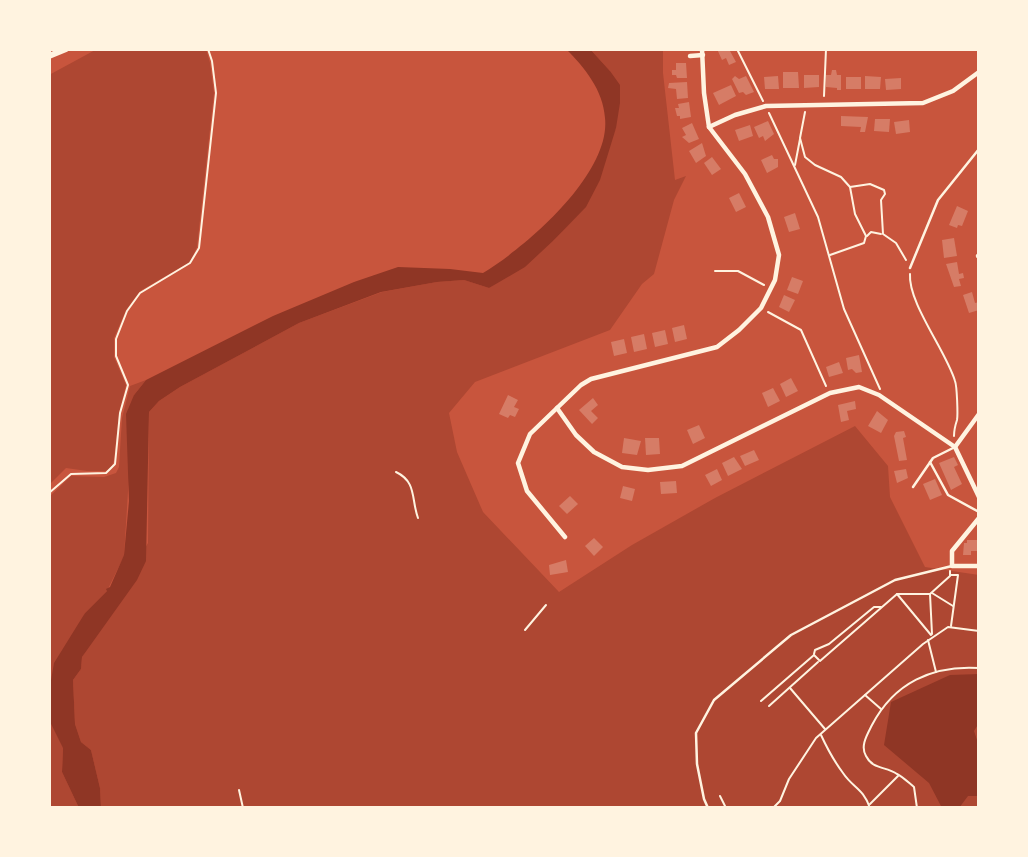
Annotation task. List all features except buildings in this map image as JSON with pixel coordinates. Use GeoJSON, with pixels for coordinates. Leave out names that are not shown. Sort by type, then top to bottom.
{"type":"FeatureCollection","features":[{"type":"Feature","properties":{"kind":"main road"},"geometry":{"type":"LineString","coordinates":[[49,56],[66,49]]}},
{"type":"Feature","properties":{"kind":"street"},"geometry":{"type":"LineString","coordinates":[[565,537],[527,491],[518,463],[530,434],[581,384],[717,347],[761,308],[778,267],[779,255],[768,217],[745,174],[709,127],[702,52],[690,56]]}},
{"type":"Feature","properties":{"kind":"street"},"geometry":{"type":"LineString","coordinates":[[709,127],[735,115],[766,106],[923,103],[953,91],[979,72]]}},
{"type":"Feature","properties":{"kind":"street"},"geometry":{"type":"LineString","coordinates":[[557,408],[576,435],[594,452],[622,467],[648,470],[682,466],[830,393],[859,387],[879,395],[955,447],[979,497]]}},
{"type":"Feature","properties":{"kind":"street"},"geometry":{"type":"LineString","coordinates":[[955,447],[979,414]]}},
{"type":"Feature","properties":{"kind":"street"},"geometry":{"type":"LineString","coordinates":[[979,517],[951,551],[951,566],[979,566]]}},
{"type":"Feature","properties":{"kind":"lane"},"geometry":{"type":"LineString","coordinates":[[911,268],[938,200],[979,149]]}},
{"type":"Feature","properties":{"kind":"lane"},"geometry":{"type":"LineString","coordinates":[[913,486],[930,462],[955,447]]}},
{"type":"Feature","properties":{"kind":"lane"},"geometry":{"type":"LineString","coordinates":[[930,462],[948,495],[979,512]]}},
{"type":"Feature","properties":{"kind":"lane"},"geometry":{"type":"LineString","coordinates":[[708,808],[697,764],[696,733],[714,700],[790,635],[895,580],[951,566]]}},
{"type":"Feature","properties":{"kind":"path"},"geometry":{"type":"LineString","coordinates":[[49,493],[71,474],[106,473],[115,464],[120,413],[128,385],[116,356],[116,339],[127,311],[140,293],[190,263],[199,248],[216,93],[208,49]]}},
{"type":"Feature","properties":{"kind":"path"},"geometry":{"type":"LineString","coordinates":[[737,49],[818,217],[844,309],[880,387],[879,395]]}},
{"type":"Feature","properties":{"kind":"path"},"geometry":{"type":"LineString","coordinates":[[824,104],[826,49]]}},
{"type":"Feature","properties":{"kind":"path"},"geometry":{"type":"LineString","coordinates":[[794,167],[807,104]]}},
{"type":"Feature","properties":{"kind":"path"},"geometry":{"type":"LineString","coordinates":[[800,138],[805,157],[841,177],[850,187],[855,214],[866,236]]}},
{"type":"Feature","properties":{"kind":"path"},"geometry":{"type":"LineString","coordinates":[[850,187],[870,184],[884,190],[885,194],[881,200],[883,234]]}},
{"type":"Feature","properties":{"kind":"path"},"geometry":{"type":"LineString","coordinates":[[829,255],[864,243],[871,232],[883,234],[896,243],[911,268],[909,284],[956,383],[958,418],[955,424],[955,447]]}},
{"type":"Feature","properties":{"kind":"path"},"geometry":{"type":"LineString","coordinates":[[715,271],[738,271],[771,289]]}},
{"type":"Feature","properties":{"kind":"path"},"geometry":{"type":"LineString","coordinates":[[761,308],[801,330],[830,393]]}},
{"type":"Feature","properties":{"kind":"path"},"geometry":{"type":"LineString","coordinates":[[396,472],[408,480],[413,488],[418,517]]}},
{"type":"Feature","properties":{"kind":"path"},"geometry":{"type":"LineString","coordinates":[[932,636],[931,594],[950,575],[951,566]]}},
{"type":"Feature","properties":{"kind":"path"},"geometry":{"type":"LineString","coordinates":[[950,575],[958,575],[951,627]]}},
{"type":"Feature","properties":{"kind":"path"},"geometry":{"type":"LineString","coordinates":[[769,706],[897,594],[931,594],[953,606]]}},
{"type":"Feature","properties":{"kind":"path"},"geometry":{"type":"LineString","coordinates":[[897,594],[932,636]]}},
{"type":"Feature","properties":{"kind":"path"},"geometry":{"type":"LineString","coordinates":[[525,630],[546,605]]}},
{"type":"Feature","properties":{"kind":"path"},"geometry":{"type":"LineString","coordinates":[[761,701],[814,655],[816,650],[830,643],[874,607],[881,607]]}},
{"type":"Feature","properties":{"kind":"path"},"geometry":{"type":"LineString","coordinates":[[773,808],[780,801],[800,761],[821,734],[928,639],[951,627],[979,631]]}},
{"type":"Feature","properties":{"kind":"path"},"geometry":{"type":"LineString","coordinates":[[928,639],[936,672]]}},
{"type":"Feature","properties":{"kind":"path"},"geometry":{"type":"LineString","coordinates":[[814,655],[820,661]]}},
{"type":"Feature","properties":{"kind":"path"},"geometry":{"type":"LineString","coordinates":[[917,808],[914,787],[899,775],[873,765],[866,758],[863,750],[867,736],[895,692],[912,680],[951,668],[979,668]]}},
{"type":"Feature","properties":{"kind":"path"},"geometry":{"type":"LineString","coordinates":[[790,687],[825,730]]}},
{"type":"Feature","properties":{"kind":"path"},"geometry":{"type":"LineString","coordinates":[[865,695],[882,709]]}},
{"type":"Feature","properties":{"kind":"path"},"geometry":{"type":"LineString","coordinates":[[821,734],[833,759],[846,777],[856,785],[869,806],[899,775]]}},
{"type":"Feature","properties":{"kind":"path"},"geometry":{"type":"LineString","coordinates":[[239,790],[243,808]]}},
{"type":"Feature","properties":{"kind":"path"},"geometry":{"type":"LineString","coordinates":[[720,796],[726,808]]}},
{"type":"Feature","properties":{"kind":"shaded area"},"geometry":{"type":"Polygon","coordinates":[[[97,49],[206,49],[214,93],[197,247],[190,262],[140,291],[126,310],[114,338],[114,357],[126,385],[111,468],[106,471],[87,471],[66,468],[49,485],[49,75],[97,49]]]}},
{"type":"Feature","properties":{"kind":"shaded area"},"geometry":{"type":"Polygon","coordinates":[[[566,49],[590,49],[620,85],[616,128],[600,180],[586,207],[525,267],[489,288],[464,280],[381,292],[299,323],[180,387],[159,401],[149,412],[146,561],[137,580],[82,657],[81,669],[73,680],[75,724],[81,742],[91,750],[100,788],[101,808],[79,808],[62,772],[63,748],[49,720],[49,692],[54,663],[85,613],[110,587],[124,555],[129,501],[126,414],[134,395],[146,380],[273,316],[354,282],[398,267],[483,273],[521,246],[562,207],[580,185],[595,162],[603,140],[605,118],[601,98],[586,72],[566,49]]]}},
{"type":"Feature","properties":{"kind":"shaded area"},"geometry":{"type":"Polygon","coordinates":[[[590,49],[663,49],[663,73],[675,180],[686,176],[674,200],[654,274],[642,284],[610,330],[475,382],[449,413],[457,452],[483,512],[559,592],[632,545],[715,498],[855,426],[888,466],[890,497],[925,567],[979,575],[979,808],[101,808],[100,788],[91,750],[81,742],[75,724],[73,680],[81,669],[82,657],[148,543],[149,412],[159,401],[180,387],[299,323],[382,292],[464,280],[489,288],[555,239],[569,224],[616,128],[610,71],[590,49]]]}},
{"type":"Feature","properties":{"kind":"shaded area"},"geometry":{"type":"Polygon","coordinates":[[[146,380],[134,395],[124,556],[107,591],[85,613],[49,692],[49,497],[71,476],[104,477],[116,473],[119,467],[122,418],[130,386],[146,380]]]}},
{"type":"Feature","properties":{"kind":"shaded area"},"geometry":{"type":"Polygon","coordinates":[[[979,674],[979,723],[974,731],[979,746],[979,796],[968,796],[959,808],[942,808],[929,783],[884,745],[891,702],[950,675],[979,674]]]}},
{"type":"Feature","properties":{"kind":"shaded area"},"geometry":{"type":"Polygon","coordinates":[[[49,720],[63,747],[62,772],[79,808],[49,808],[49,720]]]}}]}
